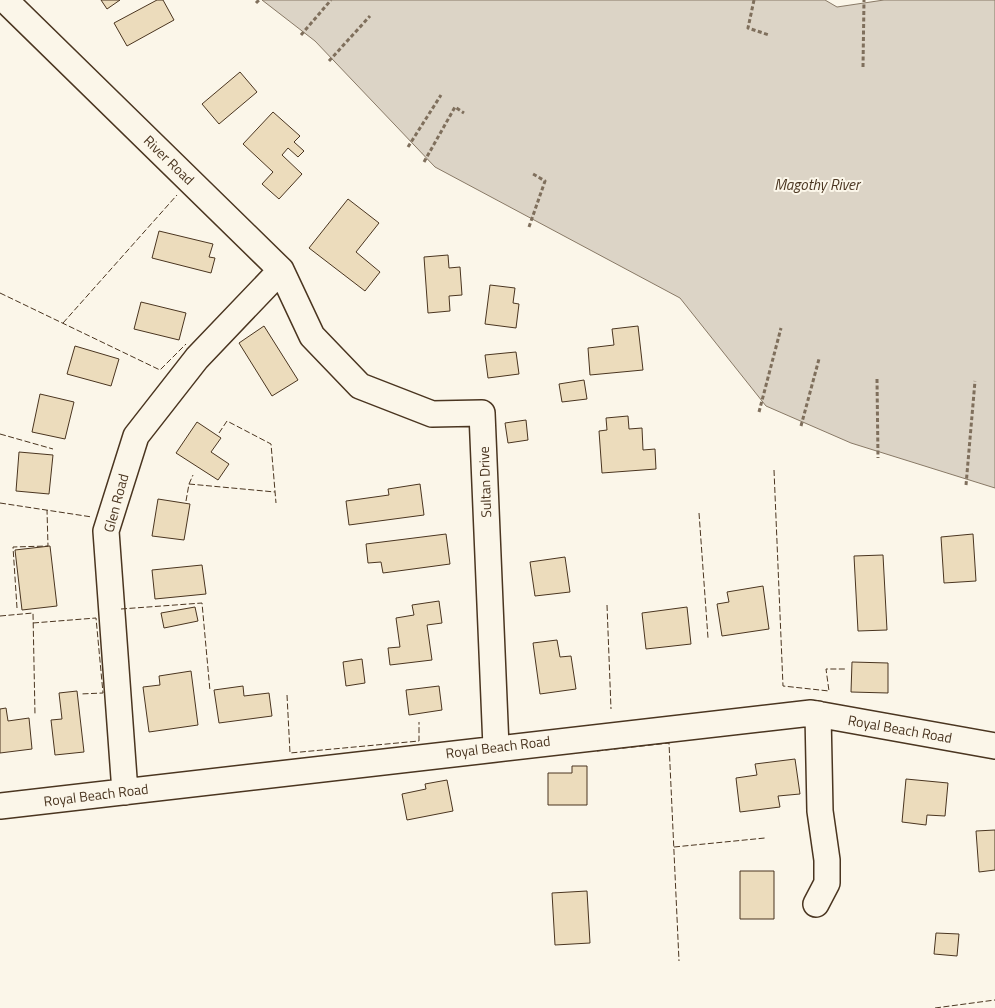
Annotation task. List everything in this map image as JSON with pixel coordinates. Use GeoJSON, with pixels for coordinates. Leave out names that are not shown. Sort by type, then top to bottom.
{"type":"FeatureCollection","features":[{"type":"Feature","properties":{"kind":"street","name":"River Road"},"geometry":{"type":"LineString","coordinates":[[5,0],[281,270],[312,336]]}},
{"type":"Feature","properties":{"kind":"street","name":"Glen Road"},"geometry":{"type":"LineString","coordinates":[[125,792],[106,532],[136,436],[197,358],[281,270]]}},
{"type":"Feature","properties":{"kind":"street","name":"Sultan Drive"},"geometry":{"type":"LineString","coordinates":[[312,336],[360,386],[432,414],[482,413],[496,747]]}},
{"type":"Feature","properties":{"kind":"street","name":"Royal Beach Road"},"geometry":{"type":"LineString","coordinates":[[0,806],[496,747],[811,713],[995,746]]}},
{"type":"Feature","properties":{"kind":"street"},"geometry":{"type":"LineString","coordinates":[[816,904],[827,883],[827,860],[820,811],[818,714]]}},
{"type":"Feature","properties":{"kind":"path"},"geometry":{"type":"LineString","coordinates":[[301,35],[331,0]]}},
{"type":"Feature","properties":{"kind":"path"},"geometry":{"type":"LineString","coordinates":[[754,0],[748,28],[769,35]]}},
{"type":"Feature","properties":{"kind":"path"},"geometry":{"type":"LineString","coordinates":[[863,67],[864,0]]}},
{"type":"Feature","properties":{"kind":"path"},"geometry":{"type":"LineString","coordinates":[[329,61],[370,16]]}},
{"type":"Feature","properties":{"kind":"path"},"geometry":{"type":"LineString","coordinates":[[408,147],[441,95]]}},
{"type":"Feature","properties":{"kind":"path"},"geometry":{"type":"LineString","coordinates":[[424,162],[455,107],[464,113]]}},
{"type":"Feature","properties":{"kind":"path"},"geometry":{"type":"LineString","coordinates":[[529,227],[545,181],[533,174]]}},
{"type":"Feature","properties":{"kind":"path"},"geometry":{"type":"LineString","coordinates":[[759,412],[781,328]]}},
{"type":"Feature","properties":{"kind":"path"},"geometry":{"type":"LineString","coordinates":[[801,426],[818,359]]}},
{"type":"Feature","properties":{"kind":"path"},"geometry":{"type":"LineString","coordinates":[[877,378],[878,458]]}},
{"type":"Feature","properties":{"kind":"path"},"geometry":{"type":"LineString","coordinates":[[966,485],[975,381]]}},
{"type":"Feature","properties":{"kind":"water","name":"Magothy River"},"geometry":{"type":"Polygon","coordinates":[[[262,0],[825,0],[837,7],[884,0],[995,0],[995,488],[851,443],[766,406],[680,298],[435,167],[315,41],[262,0]]]}},
{"type":"Feature","properties":{"kind":"building"},"geometry":{"type":"Polygon","coordinates":[[[101,0],[120,0],[107,9],[101,0]]]}},
{"type":"Feature","properties":{"kind":"building"},"geometry":{"type":"Polygon","coordinates":[[[157,0],[163,0],[174,20],[127,46],[114,23],[157,0]]]}},
{"type":"Feature","properties":{"kind":"building"},"geometry":{"type":"Polygon","coordinates":[[[240,72],[257,92],[219,124],[202,104],[240,72]]]}},
{"type":"Feature","properties":{"kind":"building"},"geometry":{"type":"Polygon","coordinates":[[[273,112],[300,136],[294,142],[304,151],[298,157],[288,148],[282,155],[302,174],[279,199],[262,184],[273,172],[243,144],[273,112]]]}},
{"type":"Feature","properties":{"kind":"building"},"geometry":{"type":"Polygon","coordinates":[[[348,199],[379,223],[356,252],[380,272],[365,291],[309,248],[348,199]]]}},
{"type":"Feature","properties":{"kind":"building"},"geometry":{"type":"Polygon","coordinates":[[[159,231],[213,244],[209,257],[215,258],[211,273],[152,258],[159,231]]]}},
{"type":"Feature","properties":{"kind":"building"},"geometry":{"type":"Polygon","coordinates":[[[448,255],[449,268],[460,267],[462,295],[449,296],[450,311],[428,313],[424,257],[448,255]]]}},
{"type":"Feature","properties":{"kind":"building"},"geometry":{"type":"Polygon","coordinates":[[[490,285],[515,288],[513,303],[519,304],[516,328],[485,324],[490,285]]]}},
{"type":"Feature","properties":{"kind":"building"},"geometry":{"type":"Polygon","coordinates":[[[141,302],[186,313],[179,340],[134,329],[141,302]]]}},
{"type":"Feature","properties":{"kind":"building"},"geometry":{"type":"Polygon","coordinates":[[[264,326],[298,380],[272,396],[239,343],[264,326]]]}},
{"type":"Feature","properties":{"kind":"building"},"geometry":{"type":"Polygon","coordinates":[[[638,326],[643,370],[590,375],[588,348],[614,345],[612,329],[638,326]]]}},
{"type":"Feature","properties":{"kind":"building"},"geometry":{"type":"Polygon","coordinates":[[[75,346],[119,359],[111,386],[67,374],[75,346]]]}},
{"type":"Feature","properties":{"kind":"building"},"geometry":{"type":"Polygon","coordinates":[[[516,352],[519,374],[488,378],[485,355],[516,352]]]}},
{"type":"Feature","properties":{"kind":"building"},"geometry":{"type":"Polygon","coordinates":[[[584,380],[587,399],[562,402],[559,384],[584,380]]]}},
{"type":"Feature","properties":{"kind":"building"},"geometry":{"type":"Polygon","coordinates":[[[40,394],[74,402],[65,439],[32,432],[40,394]]]}},
{"type":"Feature","properties":{"kind":"building"},"geometry":{"type":"Polygon","coordinates":[[[628,416],[629,429],[642,428],[643,450],[655,449],[656,469],[602,473],[599,431],[607,430],[606,418],[628,416]]]}},
{"type":"Feature","properties":{"kind":"building"},"geometry":{"type":"Polygon","coordinates":[[[526,420],[528,440],[508,443],[505,423],[526,420]]]}},
{"type":"Feature","properties":{"kind":"building"},"geometry":{"type":"Polygon","coordinates":[[[197,422],[221,438],[211,452],[229,464],[218,480],[176,453],[197,422]]]}},
{"type":"Feature","properties":{"kind":"building"},"geometry":{"type":"Polygon","coordinates":[[[19,452],[53,455],[49,494],[16,491],[19,452]]]}},
{"type":"Feature","properties":{"kind":"building"},"geometry":{"type":"Polygon","coordinates":[[[420,484],[424,515],[349,525],[346,501],[389,495],[388,489],[420,484]]]}},
{"type":"Feature","properties":{"kind":"building"},"geometry":{"type":"Polygon","coordinates":[[[158,499],[190,504],[184,540],[152,536],[158,499]]]}},
{"type":"Feature","properties":{"kind":"building"},"geometry":{"type":"Polygon","coordinates":[[[446,534],[450,564],[383,573],[381,562],[368,563],[366,544],[446,534]]]}},
{"type":"Feature","properties":{"kind":"building"},"geometry":{"type":"Polygon","coordinates":[[[973,534],[976,581],[944,583],[941,537],[973,534]]]}},
{"type":"Feature","properties":{"kind":"building"},"geometry":{"type":"Polygon","coordinates":[[[50,546],[57,606],[22,610],[15,550],[50,546]]]}},
{"type":"Feature","properties":{"kind":"building"},"geometry":{"type":"Polygon","coordinates":[[[883,555],[887,630],[858,631],[854,556],[883,555]]]}},
{"type":"Feature","properties":{"kind":"building"},"geometry":{"type":"Polygon","coordinates":[[[565,557],[570,592],[535,596],[530,562],[565,557]]]}},
{"type":"Feature","properties":{"kind":"building"},"geometry":{"type":"Polygon","coordinates":[[[202,565],[206,594],[155,599],[152,570],[202,565]]]}},
{"type":"Feature","properties":{"kind":"building"},"geometry":{"type":"Polygon","coordinates":[[[763,586],[769,629],[722,636],[717,604],[729,602],[727,592],[763,586]]]}},
{"type":"Feature","properties":{"kind":"building"},"geometry":{"type":"Polygon","coordinates":[[[439,601],[442,623],[427,625],[432,660],[390,665],[388,648],[400,647],[396,618],[414,615],[412,605],[439,601]]]}},
{"type":"Feature","properties":{"kind":"building"},"geometry":{"type":"Polygon","coordinates":[[[195,607],[198,621],[164,628],[161,613],[195,607]]]}},
{"type":"Feature","properties":{"kind":"building"},"geometry":{"type":"Polygon","coordinates":[[[687,607],[691,644],[646,649],[642,613],[687,607]]]}},
{"type":"Feature","properties":{"kind":"building"},"geometry":{"type":"Polygon","coordinates":[[[557,640],[560,657],[571,656],[576,689],[540,694],[533,643],[557,640]]]}},
{"type":"Feature","properties":{"kind":"building"},"geometry":{"type":"Polygon","coordinates":[[[362,659],[365,683],[346,686],[343,662],[362,659]]]}},
{"type":"Feature","properties":{"kind":"building"},"geometry":{"type":"Polygon","coordinates":[[[852,662],[888,663],[888,693],[851,692],[852,662]]]}},
{"type":"Feature","properties":{"kind":"building"},"geometry":{"type":"Polygon","coordinates":[[[191,671],[198,725],[149,732],[143,687],[160,685],[159,676],[191,671]]]}},
{"type":"Feature","properties":{"kind":"building"},"geometry":{"type":"Polygon","coordinates":[[[243,686],[244,696],[269,693],[272,716],[219,723],[214,690],[243,686]]]}},
{"type":"Feature","properties":{"kind":"building"},"geometry":{"type":"Polygon","coordinates":[[[439,686],[442,710],[409,715],[406,690],[439,686]]]}},
{"type":"Feature","properties":{"kind":"building"},"geometry":{"type":"Polygon","coordinates":[[[77,691],[84,752],[55,755],[51,720],[62,719],[59,693],[77,691]]]}},
{"type":"Feature","properties":{"kind":"building"},"geometry":{"type":"Polygon","coordinates":[[[6,708],[8,721],[29,718],[32,749],[0,753],[0,709],[6,708]]]}},
{"type":"Feature","properties":{"kind":"building"},"geometry":{"type":"Polygon","coordinates":[[[795,759],[800,794],[778,796],[780,807],[740,812],[736,778],[757,775],[755,764],[795,759]]]}},
{"type":"Feature","properties":{"kind":"building"},"geometry":{"type":"Polygon","coordinates":[[[572,766],[587,766],[587,805],[548,805],[548,773],[572,773],[572,766]]]}},
{"type":"Feature","properties":{"kind":"building"},"geometry":{"type":"Polygon","coordinates":[[[906,779],[948,783],[945,816],[927,815],[926,825],[902,822],[906,779]]]}},
{"type":"Feature","properties":{"kind":"building"},"geometry":{"type":"Polygon","coordinates":[[[447,780],[453,811],[407,820],[402,794],[426,789],[425,784],[447,780]]]}},
{"type":"Feature","properties":{"kind":"building"},"geometry":{"type":"Polygon","coordinates":[[[995,830],[995,870],[979,872],[976,831],[995,830]]]}},
{"type":"Feature","properties":{"kind":"building"},"geometry":{"type":"Polygon","coordinates":[[[740,871],[774,871],[774,919],[740,919],[740,871]]]}},
{"type":"Feature","properties":{"kind":"building"},"geometry":{"type":"Polygon","coordinates":[[[587,891],[590,943],[555,945],[552,893],[587,891]]]}},
{"type":"Feature","properties":{"kind":"building"},"geometry":{"type":"Polygon","coordinates":[[[936,933],[959,934],[957,956],[934,954],[936,933]]]}},
{"type":"Feature","properties":{"kind":"fence"},"geometry":{"type":"LineString","coordinates":[[63,323],[177,195]]}},
{"type":"Feature","properties":{"kind":"fence"},"geometry":{"type":"LineString","coordinates":[[0,293],[160,370],[186,344]]}},
{"type":"Feature","properties":{"kind":"fence"},"geometry":{"type":"LineString","coordinates":[[219,433],[227,421],[271,444],[276,503]]}},
{"type":"Feature","properties":{"kind":"fence"},"geometry":{"type":"LineString","coordinates":[[0,434],[53,449]]}},
{"type":"Feature","properties":{"kind":"fence"},"geometry":{"type":"LineString","coordinates":[[774,470],[783,686],[829,691],[826,669],[847,669]]}},
{"type":"Feature","properties":{"kind":"fence"},"geometry":{"type":"LineString","coordinates":[[186,501],[189,484],[193,475]]}},
{"type":"Feature","properties":{"kind":"fence"},"geometry":{"type":"LineString","coordinates":[[189,484],[275,492]]}},
{"type":"Feature","properties":{"kind":"fence"},"geometry":{"type":"LineString","coordinates":[[0,503],[92,517]]}},
{"type":"Feature","properties":{"kind":"fence"},"geometry":{"type":"LineString","coordinates":[[17,608],[13,547],[48,546],[47,510]]}},
{"type":"Feature","properties":{"kind":"fence"},"geometry":{"type":"LineString","coordinates":[[699,513],[708,638]]}},
{"type":"Feature","properties":{"kind":"fence"},"geometry":{"type":"LineString","coordinates":[[121,609],[202,603],[210,691]]}},
{"type":"Feature","properties":{"kind":"fence"},"geometry":{"type":"LineString","coordinates":[[607,605],[611,709]]}},
{"type":"Feature","properties":{"kind":"fence"},"geometry":{"type":"LineString","coordinates":[[0,616],[33,613],[35,715]]}},
{"type":"Feature","properties":{"kind":"fence"},"geometry":{"type":"LineString","coordinates":[[33,623],[96,618],[103,693],[80,694]]}},
{"type":"Feature","properties":{"kind":"fence"},"geometry":{"type":"LineString","coordinates":[[287,695],[290,753],[419,741],[419,722]]}},
{"type":"Feature","properties":{"kind":"fence"},"geometry":{"type":"LineString","coordinates":[[597,751],[669,743],[679,961]]}},
{"type":"Feature","properties":{"kind":"fence"},"geometry":{"type":"LineString","coordinates":[[674,847],[765,838]]}},
{"type":"Feature","properties":{"kind":"fence"},"geometry":{"type":"LineString","coordinates":[[935,1008],[995,1000]]}}]}
